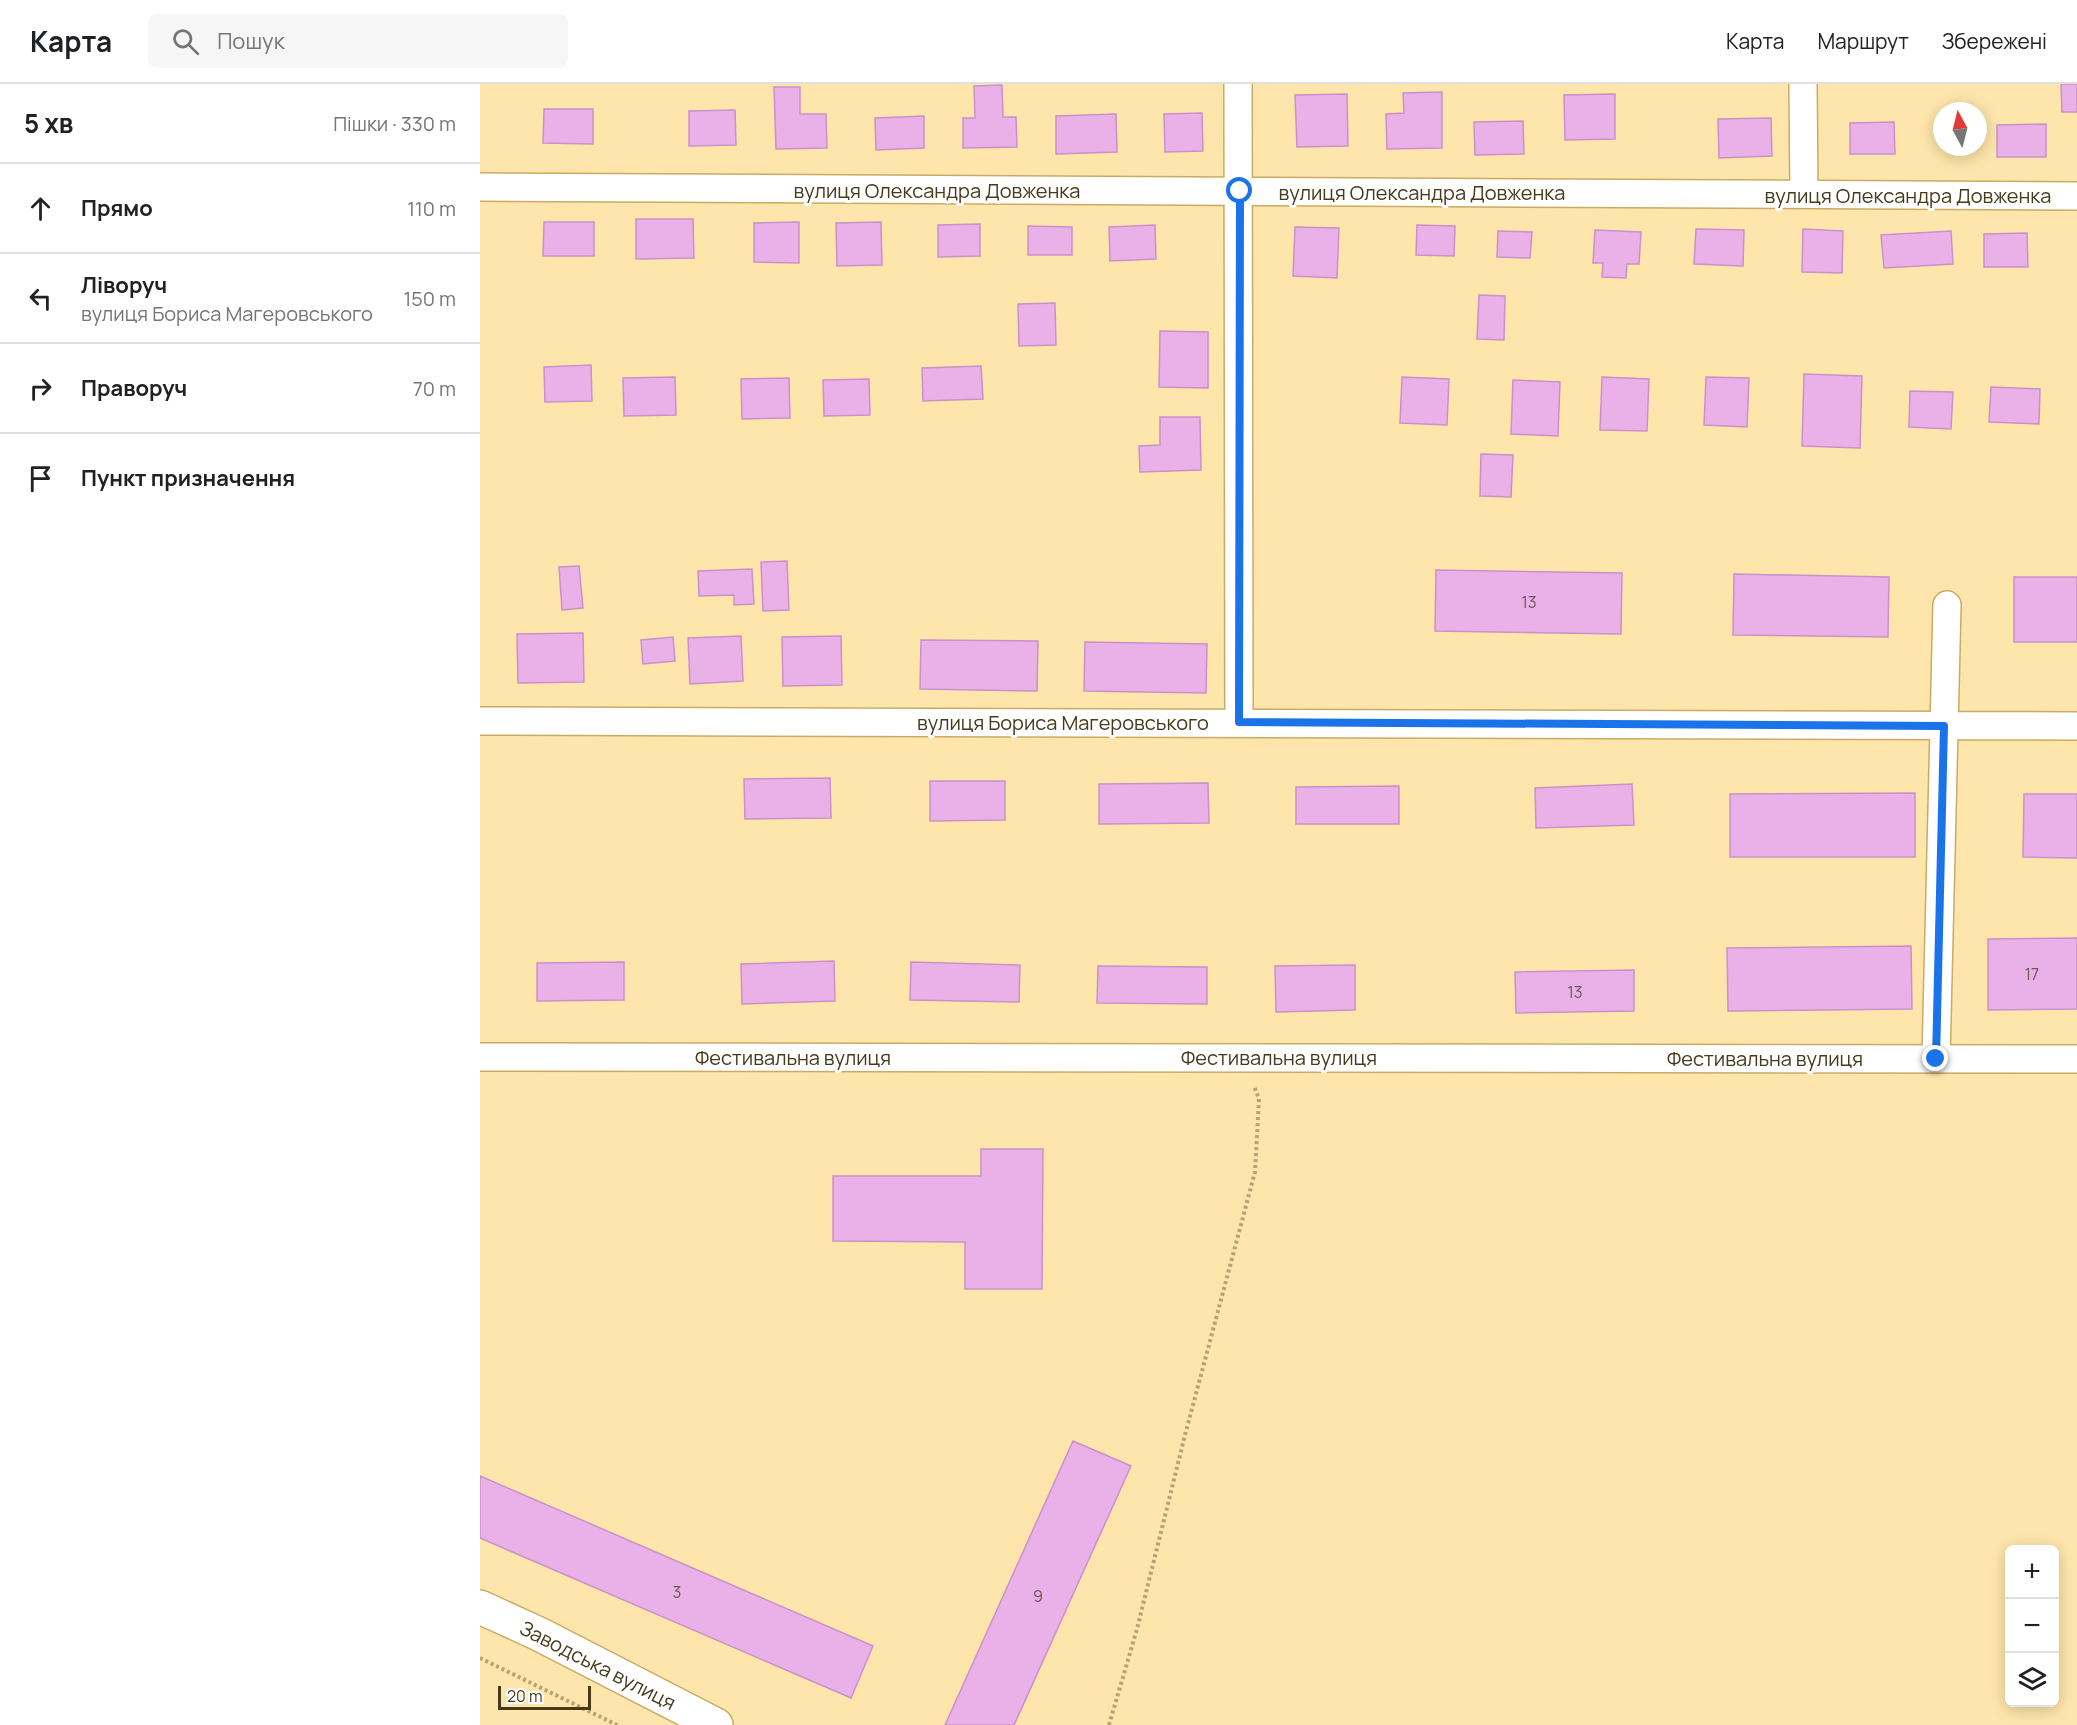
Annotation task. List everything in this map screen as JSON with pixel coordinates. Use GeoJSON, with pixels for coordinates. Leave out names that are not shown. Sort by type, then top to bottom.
{"type":"FeatureCollection","features":[{"type":"Feature","properties":{"kind":"street"},"geometry":{"type":"LineString","coordinates":[[1239,84],[1239,722]]}},
{"type":"Feature","properties":{"kind":"street"},"geometry":{"type":"LineString","coordinates":[[1803,84],[1804,194]]}},
{"type":"Feature","properties":{"kind":"street","name":"вулиця Олександра Довженка"},"geometry":{"type":"LineString","coordinates":[[480,187],[2077,196]]}},
{"type":"Feature","properties":{"kind":"street"},"geometry":{"type":"LineString","coordinates":[[1936,1059],[1947,605]]}},
{"type":"Feature","properties":{"kind":"street","name":"вулиця Бориса Магеровського"},"geometry":{"type":"LineString","coordinates":[[480,722],[1239,722],[2077,726]]}},
{"type":"Feature","properties":{"kind":"street","name":"Фестивальна вулиця"},"geometry":{"type":"LineString","coordinates":[[480,1057],[2077,1059]]}},
{"type":"Feature","properties":{"kind":"street","name":"Заводська вулиця"},"geometry":{"type":"LineString","coordinates":[[480,1607],[539,1634],[716,1725]]}},
{"type":"Feature","properties":{"kind":"path"},"geometry":{"type":"LineString","coordinates":[[1109,1725],[1137,1629],[1185,1435],[1255,1172],[1259,1099],[1243,1057]]}},
{"type":"Feature","properties":{"kind":"path"},"geometry":{"type":"LineString","coordinates":[[480,1658],[617,1725]]}},
{"type":"Feature","properties":{"kind":"building"},"geometry":{"type":"Polygon","coordinates":[[[2061,84],[2077,84],[2077,112],[2062,112],[2061,84]]]}},
{"type":"Feature","properties":{"kind":"building"},"geometry":{"type":"Polygon","coordinates":[[[1002,85],[1003,117],[1016,117],[1017,147],[963,148],[963,118],[975,118],[974,86],[1002,85]]]}},
{"type":"Feature","properties":{"kind":"building"},"geometry":{"type":"Polygon","coordinates":[[[774,87],[800,87],[800,114],[826,114],[827,148],[776,149],[774,87]]]}},
{"type":"Feature","properties":{"kind":"building"},"geometry":{"type":"Polygon","coordinates":[[[1442,92],[1442,148],[1387,149],[1386,114],[1404,113],[1403,93],[1442,92]]]}},
{"type":"Feature","properties":{"kind":"building"},"geometry":{"type":"Polygon","coordinates":[[[1347,94],[1348,146],[1297,147],[1295,95],[1347,94]]]}},
{"type":"Feature","properties":{"kind":"building"},"geometry":{"type":"Polygon","coordinates":[[[1615,94],[1615,139],[1565,140],[1564,95],[1615,94]]]}},
{"type":"Feature","properties":{"kind":"building"},"geometry":{"type":"Polygon","coordinates":[[[544,109],[593,109],[593,144],[543,143],[544,109]]]}},
{"type":"Feature","properties":{"kind":"building"},"geometry":{"type":"Polygon","coordinates":[[[735,110],[736,145],[689,146],[689,111],[735,110]]]}},
{"type":"Feature","properties":{"kind":"building"},"geometry":{"type":"Polygon","coordinates":[[[1202,113],[1203,151],[1165,152],[1164,114],[1202,113]]]}},
{"type":"Feature","properties":{"kind":"building"},"geometry":{"type":"Polygon","coordinates":[[[1116,114],[1117,152],[1056,154],[1056,116],[1116,114]]]}},
{"type":"Feature","properties":{"kind":"building"},"geometry":{"type":"Polygon","coordinates":[[[924,116],[924,148],[876,150],[875,118],[924,116]]]}},
{"type":"Feature","properties":{"kind":"building"},"geometry":{"type":"Polygon","coordinates":[[[1771,118],[1772,156],[1719,158],[1718,119],[1771,118]]]}},
{"type":"Feature","properties":{"kind":"building"},"geometry":{"type":"Polygon","coordinates":[[[1523,121],[1524,154],[1475,155],[1474,122],[1523,121]]]}},
{"type":"Feature","properties":{"kind":"building"},"geometry":{"type":"Polygon","coordinates":[[[1894,122],[1895,154],[1850,154],[1850,123],[1894,122]]]}},
{"type":"Feature","properties":{"kind":"building"},"geometry":{"type":"Polygon","coordinates":[[[2046,124],[2046,157],[1997,157],[1997,125],[2046,124]]]}},
{"type":"Feature","properties":{"kind":"building"},"geometry":{"type":"Polygon","coordinates":[[[636,219],[693,219],[694,258],[636,259],[636,219]]]}},
{"type":"Feature","properties":{"kind":"building"},"geometry":{"type":"Polygon","coordinates":[[[544,222],[594,222],[594,256],[543,256],[544,222]]]}},
{"type":"Feature","properties":{"kind":"building"},"geometry":{"type":"Polygon","coordinates":[[[799,222],[799,263],[754,262],[754,223],[799,222]]]}},
{"type":"Feature","properties":{"kind":"building"},"geometry":{"type":"Polygon","coordinates":[[[881,222],[882,265],[837,266],[836,223],[881,222]]]}},
{"type":"Feature","properties":{"kind":"building"},"geometry":{"type":"Polygon","coordinates":[[[980,224],[980,256],[938,257],[938,225],[980,224]]]}},
{"type":"Feature","properties":{"kind":"building"},"geometry":{"type":"Polygon","coordinates":[[[1155,225],[1156,259],[1110,261],[1109,227],[1155,225]]]}},
{"type":"Feature","properties":{"kind":"building"},"geometry":{"type":"Polygon","coordinates":[[[1417,225],[1455,226],[1454,256],[1416,255],[1417,225]]]}},
{"type":"Feature","properties":{"kind":"building"},"geometry":{"type":"Polygon","coordinates":[[[1028,226],[1072,227],[1072,255],[1028,255],[1028,226]]]}},
{"type":"Feature","properties":{"kind":"building"},"geometry":{"type":"Polygon","coordinates":[[[1295,227],[1339,228],[1337,278],[1293,276],[1295,227]]]}},
{"type":"Feature","properties":{"kind":"building"},"geometry":{"type":"Polygon","coordinates":[[[1696,229],[1744,230],[1743,266],[1694,264],[1696,229]]]}},
{"type":"Feature","properties":{"kind":"building"},"geometry":{"type":"Polygon","coordinates":[[[1803,229],[1843,231],[1842,273],[1802,272],[1803,229]]]}},
{"type":"Feature","properties":{"kind":"building"},"geometry":{"type":"Polygon","coordinates":[[[1595,230],[1641,232],[1639,264],[1627,264],[1626,278],[1602,277],[1603,263],[1593,263],[1595,230]]]}},
{"type":"Feature","properties":{"kind":"building"},"geometry":{"type":"Polygon","coordinates":[[[1498,231],[1532,232],[1530,258],[1497,257],[1498,231]]]}},
{"type":"Feature","properties":{"kind":"building"},"geometry":{"type":"Polygon","coordinates":[[[1951,231],[1953,264],[1884,268],[1881,235],[1951,231]]]}},
{"type":"Feature","properties":{"kind":"building"},"geometry":{"type":"Polygon","coordinates":[[[2027,233],[2028,267],[1984,267],[1984,234],[2027,233]]]}},
{"type":"Feature","properties":{"kind":"building"},"geometry":{"type":"Polygon","coordinates":[[[1479,295],[1505,296],[1504,340],[1477,339],[1479,295]]]}},
{"type":"Feature","properties":{"kind":"building"},"geometry":{"type":"Polygon","coordinates":[[[1055,303],[1056,345],[1019,346],[1018,304],[1055,303]]]}},
{"type":"Feature","properties":{"kind":"building"},"geometry":{"type":"Polygon","coordinates":[[[1160,331],[1208,332],[1208,388],[1159,387],[1160,331]]]}},
{"type":"Feature","properties":{"kind":"building"},"geometry":{"type":"Polygon","coordinates":[[[591,365],[592,401],[545,402],[544,367],[591,365]]]}},
{"type":"Feature","properties":{"kind":"building"},"geometry":{"type":"Polygon","coordinates":[[[981,366],[983,399],[923,401],[922,368],[981,366]]]}},
{"type":"Feature","properties":{"kind":"building"},"geometry":{"type":"Polygon","coordinates":[[[1804,374],[1862,376],[1860,448],[1802,446],[1804,374]]]}},
{"type":"Feature","properties":{"kind":"building"},"geometry":{"type":"Polygon","coordinates":[[[675,377],[676,415],[624,416],[623,378],[675,377]]]}},
{"type":"Feature","properties":{"kind":"building"},"geometry":{"type":"Polygon","coordinates":[[[1402,377],[1449,379],[1447,425],[1400,423],[1402,377]]]}},
{"type":"Feature","properties":{"kind":"building"},"geometry":{"type":"Polygon","coordinates":[[[1602,377],[1649,379],[1647,431],[1600,430],[1602,377]]]}},
{"type":"Feature","properties":{"kind":"building"},"geometry":{"type":"Polygon","coordinates":[[[1706,377],[1749,378],[1747,427],[1704,425],[1706,377]]]}},
{"type":"Feature","properties":{"kind":"building"},"geometry":{"type":"Polygon","coordinates":[[[789,378],[790,418],[742,419],[741,379],[789,378]]]}},
{"type":"Feature","properties":{"kind":"building"},"geometry":{"type":"Polygon","coordinates":[[[869,379],[870,415],[824,416],[823,380],[869,379]]]}},
{"type":"Feature","properties":{"kind":"building"},"geometry":{"type":"Polygon","coordinates":[[[1513,380],[1560,382],[1558,436],[1511,434],[1513,380]]]}},
{"type":"Feature","properties":{"kind":"building"},"geometry":{"type":"Polygon","coordinates":[[[1991,387],[2040,389],[2039,424],[1989,422],[1991,387]]]}},
{"type":"Feature","properties":{"kind":"building"},"geometry":{"type":"Polygon","coordinates":[[[1910,391],[1953,392],[1951,429],[1909,427],[1910,391]]]}},
{"type":"Feature","properties":{"kind":"building"},"geometry":{"type":"Polygon","coordinates":[[[1160,417],[1200,417],[1201,470],[1140,472],[1139,446],[1160,445],[1160,417]]]}},
{"type":"Feature","properties":{"kind":"building"},"geometry":{"type":"Polygon","coordinates":[[[1481,454],[1513,455],[1511,497],[1480,496],[1481,454]]]}},
{"type":"Feature","properties":{"kind":"building"},"geometry":{"type":"Polygon","coordinates":[[[787,561],[789,610],[763,611],[761,562],[787,561]]]}},
{"type":"Feature","properties":{"kind":"building"},"geometry":{"type":"Polygon","coordinates":[[[579,566],[583,608],[562,610],[559,567],[579,566]]]}},
{"type":"Feature","properties":{"kind":"building"},"geometry":{"type":"Polygon","coordinates":[[[752,569],[754,604],[734,605],[734,595],[699,596],[698,571],[752,569]]]}},
{"type":"Feature","properties":{"kind":"building"},"geometry":{"type":"Polygon","coordinates":[[[1436,570],[1622,573],[1621,634],[1435,631],[1436,570]]]}},
{"type":"Feature","properties":{"kind":"building"},"geometry":{"type":"Polygon","coordinates":[[[1734,574],[1889,577],[1888,637],[1733,635],[1734,574]]]}},
{"type":"Feature","properties":{"kind":"building"},"geometry":{"type":"Polygon","coordinates":[[[2014,577],[2077,577],[2077,642],[2014,642],[2014,577]]]}},
{"type":"Feature","properties":{"kind":"building"},"geometry":{"type":"Polygon","coordinates":[[[583,633],[584,682],[518,683],[517,634],[583,633]]]}},
{"type":"Feature","properties":{"kind":"building"},"geometry":{"type":"Polygon","coordinates":[[[741,636],[743,681],[690,684],[688,638],[741,636]]]}},
{"type":"Feature","properties":{"kind":"building"},"geometry":{"type":"Polygon","coordinates":[[[841,636],[842,685],[783,686],[782,637],[841,636]]]}},
{"type":"Feature","properties":{"kind":"building"},"geometry":{"type":"Polygon","coordinates":[[[673,637],[675,661],[643,664],[641,640],[673,637]]]}},
{"type":"Feature","properties":{"kind":"building"},"geometry":{"type":"Polygon","coordinates":[[[921,640],[1038,641],[1037,691],[920,689],[921,640]]]}},
{"type":"Feature","properties":{"kind":"building"},"geometry":{"type":"Polygon","coordinates":[[[1085,642],[1207,644],[1206,693],[1084,691],[1085,642]]]}},
{"type":"Feature","properties":{"kind":"building"},"geometry":{"type":"Polygon","coordinates":[[[830,778],[831,818],[745,819],[744,779],[830,778]]]}},
{"type":"Feature","properties":{"kind":"building"},"geometry":{"type":"Polygon","coordinates":[[[930,781],[1005,781],[1005,820],[930,821],[930,781]]]}},
{"type":"Feature","properties":{"kind":"building"},"geometry":{"type":"Polygon","coordinates":[[[1208,783],[1209,823],[1099,824],[1099,784],[1208,783]]]}},
{"type":"Feature","properties":{"kind":"building"},"geometry":{"type":"Polygon","coordinates":[[[1632,784],[1634,825],[1536,828],[1535,788],[1632,784]]]}},
{"type":"Feature","properties":{"kind":"building"},"geometry":{"type":"Polygon","coordinates":[[[1399,786],[1399,824],[1296,824],[1296,787],[1399,786]]]}},
{"type":"Feature","properties":{"kind":"building"},"geometry":{"type":"Polygon","coordinates":[[[1915,793],[1915,857],[1730,857],[1730,794],[1915,793]]]}},
{"type":"Feature","properties":{"kind":"building"},"geometry":{"type":"Polygon","coordinates":[[[2024,794],[2077,794],[2077,858],[2023,857],[2024,794]]]}},
{"type":"Feature","properties":{"kind":"building"},"geometry":{"type":"Polygon","coordinates":[[[2077,938],[2077,1009],[1988,1010],[1988,939],[2077,938]]]}},
{"type":"Feature","properties":{"kind":"building"},"geometry":{"type":"Polygon","coordinates":[[[1911,946],[1912,1009],[1728,1011],[1727,948],[1911,946]]]}},
{"type":"Feature","properties":{"kind":"building"},"geometry":{"type":"Polygon","coordinates":[[[834,961],[835,1001],[742,1004],[741,964],[834,961]]]}},
{"type":"Feature","properties":{"kind":"building"},"geometry":{"type":"Polygon","coordinates":[[[624,962],[624,1000],[537,1001],[537,963],[624,962]]]}},
{"type":"Feature","properties":{"kind":"building"},"geometry":{"type":"Polygon","coordinates":[[[911,962],[1020,965],[1019,1002],[910,1000],[911,962]]]}},
{"type":"Feature","properties":{"kind":"building"},"geometry":{"type":"Polygon","coordinates":[[[1355,965],[1355,1010],[1276,1012],[1275,966],[1355,965]]]}},
{"type":"Feature","properties":{"kind":"building"},"geometry":{"type":"Polygon","coordinates":[[[1098,966],[1207,967],[1207,1004],[1097,1003],[1098,966]]]}},
{"type":"Feature","properties":{"kind":"building"},"geometry":{"type":"Polygon","coordinates":[[[1634,970],[1634,1011],[1516,1013],[1515,972],[1634,970]]]}},
{"type":"Feature","properties":{"kind":"building"},"geometry":{"type":"Polygon","coordinates":[[[981,1149],[1043,1149],[1042,1289],[965,1289],[965,1242],[833,1241],[833,1176],[981,1176],[981,1149]]]}},
{"type":"Feature","properties":{"kind":"building"},"geometry":{"type":"Polygon","coordinates":[[[1073,1441],[1131,1466],[1014,1725],[945,1725],[1073,1441]]]}},
{"type":"Feature","properties":{"kind":"building"},"geometry":{"type":"Polygon","coordinates":[[[480,1476],[873,1646],[851,1698],[480,1538],[480,1476]]]}},
{"type":"Feature","properties":{"kind":"route"},"geometry":{"type":"LineString","coordinates":[[1240,191],[1239,722],[1944,726],[1936,1059]]}}]}
